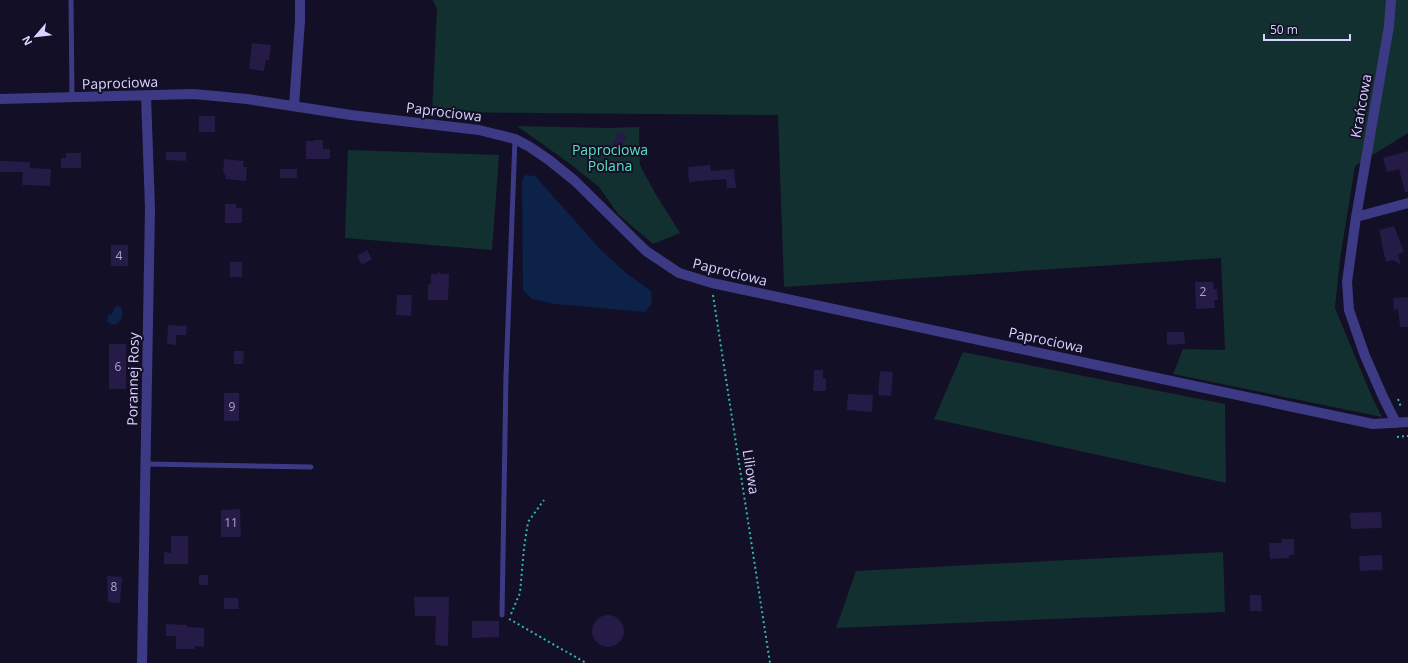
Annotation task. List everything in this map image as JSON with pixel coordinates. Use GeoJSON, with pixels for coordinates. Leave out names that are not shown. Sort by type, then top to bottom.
{"type":"FeatureCollection","features":[{"type":"Feature","properties":{"kind":"street"},"geometry":{"type":"LineString","coordinates":[[294,106],[300,0]]}},
{"type":"Feature","properties":{"kind":"street","name":"Krańcowa"},"geometry":{"type":"LineString","coordinates":[[1391,0],[1390,26],[1356,217],[1347,282],[1349,310],[1365,356],[1396,423]]}},
{"type":"Feature","properties":{"kind":"street","name":"Paprociowa"},"geometry":{"type":"LineString","coordinates":[[0,99],[194,94],[247,99],[350,114],[479,130],[515,139],[530,146],[575,181],[646,251],[679,273],[712,284],[1372,424],[1408,422]]}},
{"type":"Feature","properties":{"kind":"street","name":"Porannej Rosy"},"geometry":{"type":"LineString","coordinates":[[142,663],[150,208],[146,96]]}},
{"type":"Feature","properties":{"kind":"street"},"geometry":{"type":"LineString","coordinates":[[1356,217],[1408,203]]}},
{"type":"Feature","properties":{"kind":"lane"},"geometry":{"type":"LineString","coordinates":[[71,0],[72,98]]}},
{"type":"Feature","properties":{"kind":"lane"},"geometry":{"type":"LineString","coordinates":[[502,615],[506,376],[515,139]]}},
{"type":"Feature","properties":{"kind":"lane"},"geometry":{"type":"LineString","coordinates":[[146,464],[311,467]]}},
{"type":"Feature","properties":{"kind":"path","name":"Liliowa"},"geometry":{"type":"LineString","coordinates":[[712,284],[770,663]]}},
{"type":"Feature","properties":{"kind":"path"},"geometry":{"type":"LineString","coordinates":[[1398,399],[1402,411]]}},
{"type":"Feature","properties":{"kind":"path"},"geometry":{"type":"LineString","coordinates":[[1397,437],[1408,436]]}},
{"type":"Feature","properties":{"kind":"path"},"geometry":{"type":"LineString","coordinates":[[544,500],[528,522],[520,593],[509,619],[586,663]]}},
{"type":"Feature","properties":{"kind":"green space"},"geometry":{"type":"Polygon","coordinates":[[[433,0],[1408,0],[1408,133],[1355,166],[1340,259],[1335,308],[1372,397],[1382,417],[1173,374],[1183,349],[1225,350],[1221,258],[784,287],[778,115],[432,112],[437,9],[433,0]]]}},
{"type":"Feature","properties":{"kind":"green space","name":"Paprociowa Polana"},"geometry":{"type":"Polygon","coordinates":[[[517,126],[608,128],[639,127],[640,165],[655,193],[680,233],[653,244],[618,214],[599,187],[569,163],[517,126]]]}},
{"type":"Feature","properties":{"kind":"green space"},"geometry":{"type":"Polygon","coordinates":[[[348,150],[499,155],[492,250],[345,238],[348,150]]]}},
{"type":"Feature","properties":{"kind":"green space"},"geometry":{"type":"Polygon","coordinates":[[[963,352],[1225,404],[1226,483],[934,419],[963,352]]]}},
{"type":"Feature","properties":{"kind":"green space"},"geometry":{"type":"Polygon","coordinates":[[[1223,552],[1225,612],[836,628],[856,571],[1223,552]]]}},
{"type":"Feature","properties":{"kind":"water"},"geometry":{"type":"Polygon","coordinates":[[[525,175],[535,176],[601,250],[625,272],[651,291],[652,303],[645,312],[555,304],[532,299],[523,290],[522,182],[525,175]]]}},
{"type":"Feature","properties":{"kind":"water"},"geometry":{"type":"Polygon","coordinates":[[[119,305],[122,311],[122,317],[119,322],[113,325],[107,322],[108,315],[112,314],[115,307],[119,305]]]}},
{"type":"Feature","properties":{"kind":"building"},"geometry":{"type":"Polygon","coordinates":[[[252,43],[271,45],[269,60],[266,60],[264,71],[249,69],[252,43]]]}},
{"type":"Feature","properties":{"kind":"building"},"geometry":{"type":"Polygon","coordinates":[[[199,116],[215,116],[215,132],[199,132],[199,116]]]}},
{"type":"Feature","properties":{"kind":"building"},"geometry":{"type":"Polygon","coordinates":[[[618,132],[627,136],[621,149],[612,145],[618,132]]]}},
{"type":"Feature","properties":{"kind":"building"},"geometry":{"type":"Polygon","coordinates":[[[323,140],[323,149],[330,149],[330,159],[306,159],[306,141],[323,140]]]}},
{"type":"Feature","properties":{"kind":"building"},"geometry":{"type":"Polygon","coordinates":[[[1408,151],[1408,192],[1405,192],[1399,169],[1387,172],[1383,158],[1408,151]]]}},
{"type":"Feature","properties":{"kind":"building"},"geometry":{"type":"Polygon","coordinates":[[[166,152],[186,152],[186,161],[166,160],[166,152]]]}},
{"type":"Feature","properties":{"kind":"building"},"geometry":{"type":"Polygon","coordinates":[[[66,153],[81,153],[81,168],[61,168],[61,158],[66,158],[66,153]]]}},
{"type":"Feature","properties":{"kind":"building"},"geometry":{"type":"Polygon","coordinates":[[[224,159],[244,161],[243,167],[247,167],[246,181],[226,179],[225,174],[223,173],[224,159]]]}},
{"type":"Feature","properties":{"kind":"building"},"geometry":{"type":"Polygon","coordinates":[[[0,161],[30,162],[30,168],[51,169],[50,186],[22,185],[23,172],[0,172],[0,161]]]}},
{"type":"Feature","properties":{"kind":"building"},"geometry":{"type":"Polygon","coordinates":[[[710,165],[711,171],[734,169],[736,188],[727,188],[726,179],[689,182],[688,167],[710,165]]]}},
{"type":"Feature","properties":{"kind":"building"},"geometry":{"type":"Polygon","coordinates":[[[280,169],[297,169],[297,178],[280,178],[280,169]]]}},
{"type":"Feature","properties":{"kind":"building"},"geometry":{"type":"Polygon","coordinates":[[[225,204],[236,204],[236,208],[242,208],[242,223],[225,223],[225,204]]]}},
{"type":"Feature","properties":{"kind":"building"},"geometry":{"type":"Polygon","coordinates":[[[1394,226],[1404,252],[1398,254],[1401,265],[1393,260],[1386,262],[1379,230],[1394,226]]]}},
{"type":"Feature","properties":{"kind":"building"},"geometry":{"type":"Polygon","coordinates":[[[111,245],[128,245],[128,266],[111,266],[111,245]]]}},
{"type":"Feature","properties":{"kind":"building"},"geometry":{"type":"Polygon","coordinates":[[[367,250],[372,259],[362,265],[357,256],[367,250]]]}},
{"type":"Feature","properties":{"kind":"building"},"geometry":{"type":"Polygon","coordinates":[[[230,262],[242,262],[242,277],[230,277],[230,262]]]}},
{"type":"Feature","properties":{"kind":"building"},"geometry":{"type":"Polygon","coordinates":[[[439,272],[441,274],[449,274],[448,300],[428,300],[428,284],[431,284],[431,274],[437,274],[439,272]]]}},
{"type":"Feature","properties":{"kind":"building"},"geometry":{"type":"Polygon","coordinates":[[[1195,282],[1213,282],[1214,289],[1217,289],[1218,300],[1214,300],[1215,308],[1196,309],[1195,282]]]}},
{"type":"Feature","properties":{"kind":"building"},"geometry":{"type":"Polygon","coordinates":[[[397,295],[412,295],[411,316],[396,315],[397,295]]]}},
{"type":"Feature","properties":{"kind":"building"},"geometry":{"type":"Polygon","coordinates":[[[1408,297],[1408,327],[1400,327],[1398,309],[1394,310],[1393,298],[1408,297]]]}},
{"type":"Feature","properties":{"kind":"building"},"geometry":{"type":"Polygon","coordinates":[[[168,325],[187,326],[186,335],[176,335],[176,345],[167,344],[168,325]]]}},
{"type":"Feature","properties":{"kind":"building"},"geometry":{"type":"Polygon","coordinates":[[[1167,332],[1184,332],[1185,344],[1167,345],[1167,332]]]}},
{"type":"Feature","properties":{"kind":"building"},"geometry":{"type":"Polygon","coordinates":[[[109,344],[126,344],[126,389],[109,389],[109,344]]]}},
{"type":"Feature","properties":{"kind":"building"},"geometry":{"type":"Polygon","coordinates":[[[234,351],[244,351],[243,364],[234,364],[234,351]]]}},
{"type":"Feature","properties":{"kind":"building"},"geometry":{"type":"Polygon","coordinates":[[[814,370],[823,370],[823,378],[826,379],[826,391],[813,391],[814,370]]]}},
{"type":"Feature","properties":{"kind":"building"},"geometry":{"type":"Polygon","coordinates":[[[880,371],[893,372],[891,396],[878,395],[880,371]]]}},
{"type":"Feature","properties":{"kind":"building"},"geometry":{"type":"Polygon","coordinates":[[[224,393],[239,393],[239,421],[224,421],[224,393]]]}},
{"type":"Feature","properties":{"kind":"building"},"geometry":{"type":"Polygon","coordinates":[[[848,394],[873,395],[872,412],[847,410],[848,394]]]}},
{"type":"Feature","properties":{"kind":"building"},"geometry":{"type":"Polygon","coordinates":[[[240,509],[241,537],[221,537],[221,510],[240,509]]]}},
{"type":"Feature","properties":{"kind":"building"},"geometry":{"type":"Polygon","coordinates":[[[1381,512],[1382,528],[1351,529],[1350,513],[1381,512]]]}},
{"type":"Feature","properties":{"kind":"building"},"geometry":{"type":"Polygon","coordinates":[[[171,536],[188,536],[188,564],[164,564],[164,552],[171,553],[171,536]]]}},
{"type":"Feature","properties":{"kind":"building"},"geometry":{"type":"Polygon","coordinates":[[[1281,539],[1294,539],[1294,555],[1289,555],[1289,558],[1270,559],[1269,543],[1282,543],[1281,539]]]}},
{"type":"Feature","properties":{"kind":"building"},"geometry":{"type":"Polygon","coordinates":[[[1382,555],[1383,570],[1360,571],[1359,556],[1382,555]]]}},
{"type":"Feature","properties":{"kind":"building"},"geometry":{"type":"Polygon","coordinates":[[[199,575],[208,575],[208,585],[199,585],[199,575]]]}},
{"type":"Feature","properties":{"kind":"building"},"geometry":{"type":"Polygon","coordinates":[[[107,576],[122,577],[120,603],[108,602],[107,576]]]}},
{"type":"Feature","properties":{"kind":"building"},"geometry":{"type":"Polygon","coordinates":[[[1250,595],[1261,595],[1262,611],[1250,611],[1250,595]]]}},
{"type":"Feature","properties":{"kind":"building"},"geometry":{"type":"Polygon","coordinates":[[[414,597],[449,597],[448,646],[435,645],[436,616],[415,616],[414,597]]]}},
{"type":"Feature","properties":{"kind":"building"},"geometry":{"type":"Polygon","coordinates":[[[224,598],[238,598],[239,609],[224,609],[224,598]]]}},
{"type":"Feature","properties":{"kind":"building"},"geometry":{"type":"Polygon","coordinates":[[[608,615],[617,618],[621,622],[624,631],[621,640],[617,644],[608,647],[599,644],[595,640],[592,631],[595,622],[599,618],[608,615]]]}},
{"type":"Feature","properties":{"kind":"building"},"geometry":{"type":"Polygon","coordinates":[[[472,621],[499,621],[499,637],[472,638],[472,621]]]}},
{"type":"Feature","properties":{"kind":"building"},"geometry":{"type":"Polygon","coordinates":[[[166,624],[187,625],[187,627],[204,628],[204,647],[195,646],[195,649],[176,649],[176,636],[166,636],[166,624]]]}}]}
